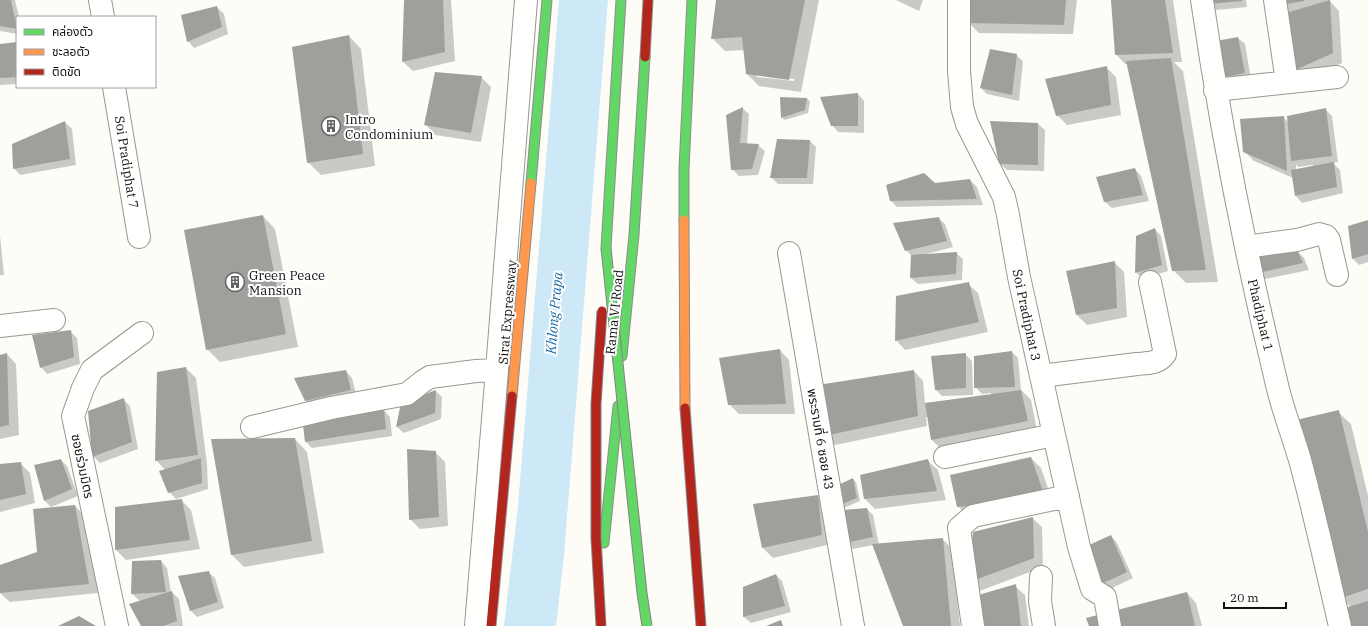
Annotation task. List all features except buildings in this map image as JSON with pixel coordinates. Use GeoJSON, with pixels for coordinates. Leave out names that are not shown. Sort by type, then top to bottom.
{"type":"FeatureCollection","features":[{"type":"Feature","properties":{"kind":"main road","name":"Sirat Expressway"},"geometry":{"type":"LineString","coordinates":[[492,626],[547,0]]}},
{"type":"Feature","properties":{"kind":"main road"},"geometry":{"type":"LineString","coordinates":[[601,626],[596,538],[596,404],[621,0]]}},
{"type":"Feature","properties":{"kind":"main road","name":"Rama VI Road"},"geometry":{"type":"LineString","coordinates":[[597,626],[634,235],[648,0]]}},
{"type":"Feature","properties":{"kind":"main road"},"geometry":{"type":"LineString","coordinates":[[692,0],[684,169],[683,276],[685,414],[701,626]]}},
{"type":"Feature","properties":{"kind":"main road"},"geometry":{"type":"LineString","coordinates":[[606,248],[642,593],[647,626]]}},
{"type":"Feature","properties":{"kind":"street"},"geometry":{"type":"LineString","coordinates":[[100,0],[103,16]]}},
{"type":"Feature","properties":{"kind":"street"},"geometry":{"type":"LineString","coordinates":[[476,626],[526,0]]}},
{"type":"Feature","properties":{"kind":"street","name":"Soi Pradiphat 3"},"geometry":{"type":"LineString","coordinates":[[959,0],[959,71],[962,107],[967,124],[1004,197],[1019,277],[1079,547],[1092,589],[1105,597],[1110,626]]}},
{"type":"Feature","properties":{"kind":"street","name":"Phadiphat 1"},"geometry":{"type":"LineString","coordinates":[[1202,0],[1215,90],[1246,247],[1278,391],[1300,460],[1340,626]]}},
{"type":"Feature","properties":{"kind":"street"},"geometry":{"type":"LineString","coordinates":[[1275,0],[1287,82]]}},
{"type":"Feature","properties":{"kind":"street"},"geometry":{"type":"LineString","coordinates":[[1215,90],[1337,77]]}},
{"type":"Feature","properties":{"kind":"street","name":"Soi Pradiphat 7"},"geometry":{"type":"LineString","coordinates":[[114,88],[139,237]]}},
{"type":"Feature","properties":{"kind":"street"},"geometry":{"type":"LineString","coordinates":[[1246,247],[1297,240],[1319,234],[1326,236],[1329,240],[1337,275]]}},
{"type":"Feature","properties":{"kind":"street","name":"พระรามที่ 6 ซอย 43"},"geometry":{"type":"LineString","coordinates":[[789,253],[853,626]]}},
{"type":"Feature","properties":{"kind":"street"},"geometry":{"type":"LineString","coordinates":[[1041,376],[1157,362],[1162,358],[1165,354],[1150,282]]}},
{"type":"Feature","properties":{"kind":"street"},"geometry":{"type":"LineString","coordinates":[[0,326],[54,320]]}},
{"type":"Feature","properties":{"kind":"street","name":"ซอยร่วมมิตร"},"geometry":{"type":"LineString","coordinates":[[117,626],[73,416],[83,388],[92,370],[142,333]]}},
{"type":"Feature","properties":{"kind":"street"},"geometry":{"type":"LineString","coordinates":[[252,427],[331,408],[407,394],[430,377],[497,370]]}},
{"type":"Feature","properties":{"kind":"street"},"geometry":{"type":"LineString","coordinates":[[945,457],[1054,435]]}},
{"type":"Feature","properties":{"kind":"street"},"geometry":{"type":"LineString","coordinates":[[973,626],[959,528],[973,516],[1068,496]]}},
{"type":"Feature","properties":{"kind":"street"},"geometry":{"type":"LineString","coordinates":[[1041,577],[1040,601],[1044,626]]}},
{"type":"Feature","properties":{"kind":"water","name":"Khlong Prapa"},"geometry":{"type":"Polygon","coordinates":[[[559,0],[608,0],[564,555],[556,626],[504,626],[518,506],[559,0]]]}},
{"type":"Feature","properties":{"kind":"traffic: fast"},"geometry":{"type":"LineString","coordinates":[[531,183],[547,0]]}},
{"type":"Feature","properties":{"kind":"traffic: fast"},"geometry":{"type":"LineString","coordinates":[[606,248],[621,0]]}},
{"type":"Feature","properties":{"kind":"traffic: fast"},"geometry":{"type":"LineString","coordinates":[[684,220],[684,169],[692,0]]}},
{"type":"Feature","properties":{"kind":"traffic: fast"},"geometry":{"type":"LineString","coordinates":[[622,356],[634,235],[645,57]]}},
{"type":"Feature","properties":{"kind":"traffic: fast"},"geometry":{"type":"LineString","coordinates":[[606,248],[642,593],[647,626]]}},
{"type":"Feature","properties":{"kind":"traffic: fast"},"geometry":{"type":"LineString","coordinates":[[604,543],[618,406]]}},
{"type":"Feature","properties":{"kind":"traffic: slow"},"geometry":{"type":"LineString","coordinates":[[512,396],[531,183]]}},
{"type":"Feature","properties":{"kind":"traffic: slow"},"geometry":{"type":"LineString","coordinates":[[684,220],[685,408]]}},
{"type":"Feature","properties":{"kind":"traffic: jam"},"geometry":{"type":"LineString","coordinates":[[645,57],[648,0]]}},
{"type":"Feature","properties":{"kind":"traffic: jam"},"geometry":{"type":"LineString","coordinates":[[601,626],[596,538],[596,404],[602,311]]}},
{"type":"Feature","properties":{"kind":"traffic: jam"},"geometry":{"type":"LineString","coordinates":[[491,626],[512,396]]}},
{"type":"Feature","properties":{"kind":"traffic: jam"},"geometry":{"type":"LineString","coordinates":[[685,408],[701,626]]}},
{"type":"Feature","properties":{"kind":"place","name":"Intro Condominium"},"geometry":{"type":"Point","coordinates":[331,126]}},
{"type":"Feature","properties":{"kind":"place","name":"Green Peace Mansion"},"geometry":{"type":"Point","coordinates":[235,282]}}]}
